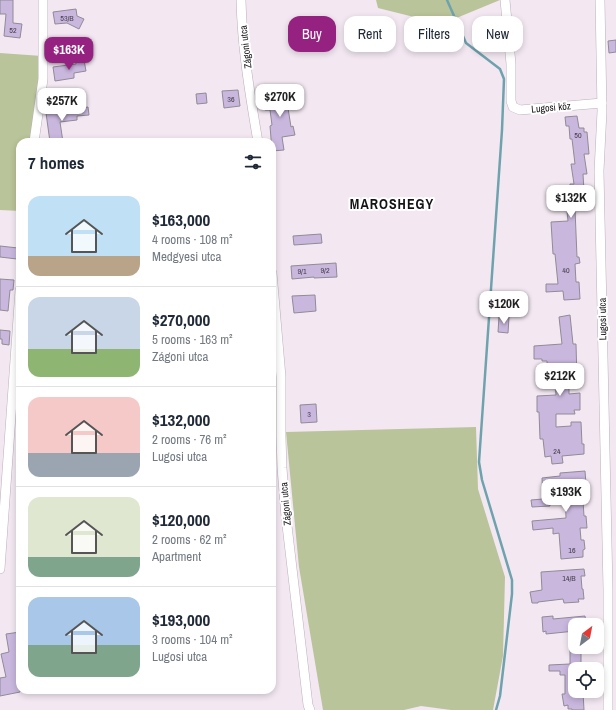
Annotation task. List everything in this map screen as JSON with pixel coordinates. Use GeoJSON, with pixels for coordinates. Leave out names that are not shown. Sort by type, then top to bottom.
{"type":"FeatureCollection","features":[{"type":"Feature","properties":{"kind":"street"},"geometry":{"type":"LineString","coordinates":[[35,138],[43,79],[43,0]]}},
{"type":"Feature","properties":{"kind":"street","name":"Zágoni utca"},"geometry":{"type":"LineString","coordinates":[[241,0],[248,72],[257,138]]}},
{"type":"Feature","properties":{"kind":"street","name":"Lugosi köz"},"geometry":{"type":"LineString","coordinates":[[505,0],[511,64],[511,101],[513,107],[520,110],[602,103]]}},
{"type":"Feature","properties":{"kind":"street","name":"Lugosi utca"},"geometry":{"type":"LineString","coordinates":[[600,0],[602,103],[599,171],[608,589],[608,710]]}},
{"type":"Feature","properties":{"kind":"street","name":"Zágoni utca"},"geometry":{"type":"LineString","coordinates":[[276,319],[281,377],[280,437],[284,490],[306,690],[310,710]]}},
{"type":"Feature","properties":{"kind":"street"},"geometry":{"type":"LineString","coordinates":[[0,569],[16,346]]}},
{"type":"Feature","properties":{"kind":"green space"},"geometry":{"type":"Polygon","coordinates":[[[376,0],[500,0],[461,16],[410,16],[378,8],[376,0]]]}},
{"type":"Feature","properties":{"kind":"green space"},"geometry":{"type":"Polygon","coordinates":[[[0,53],[42,56],[32,138],[16,138],[16,211],[0,210],[0,53]]]}},
{"type":"Feature","properties":{"kind":"green space"},"geometry":{"type":"Polygon","coordinates":[[[476,427],[478,489],[505,577],[503,656],[493,710],[451,710],[421,706],[404,710],[323,710],[299,567],[286,432],[476,427]]]}},
{"type":"Feature","properties":{"kind":"building"},"geometry":{"type":"Polygon","coordinates":[[[0,0],[13,0],[13,23],[22,24],[20,38],[4,36],[6,14],[0,14],[0,0]]]}},
{"type":"Feature","properties":{"kind":"building"},"geometry":{"type":"Polygon","coordinates":[[[76,9],[77,16],[84,19],[79,29],[67,23],[55,24],[53,12],[76,9]]]}},
{"type":"Feature","properties":{"kind":"building"},"geometry":{"type":"Polygon","coordinates":[[[616,40],[616,52],[609,53],[608,41],[616,40]]]}},
{"type":"Feature","properties":{"kind":"building"},"geometry":{"type":"Polygon","coordinates":[[[84,60],[86,71],[74,73],[74,78],[55,81],[53,67],[76,64],[76,61],[84,60]]]}},
{"type":"Feature","properties":{"kind":"building"},"geometry":{"type":"Polygon","coordinates":[[[238,90],[240,106],[224,108],[222,91],[238,90]]]}},
{"type":"Feature","properties":{"kind":"building"},"geometry":{"type":"Polygon","coordinates":[[[282,92],[282,95],[295,93],[296,101],[293,102],[293,107],[288,108],[291,127],[293,126],[295,135],[282,137],[284,150],[276,151],[276,138],[271,138],[270,126],[272,125],[270,110],[265,110],[264,103],[267,102],[266,94],[282,92]]]}},
{"type":"Feature","properties":{"kind":"building"},"geometry":{"type":"Polygon","coordinates":[[[206,93],[207,103],[197,104],[196,94],[206,93]]]}},
{"type":"Feature","properties":{"kind":"building"},"geometry":{"type":"Polygon","coordinates":[[[88,107],[89,115],[77,116],[77,120],[60,122],[62,138],[49,138],[46,113],[88,107]]]}},
{"type":"Feature","properties":{"kind":"building"},"geometry":{"type":"Polygon","coordinates":[[[577,116],[579,128],[584,128],[584,132],[587,132],[589,154],[584,154],[587,174],[583,174],[585,208],[575,209],[577,257],[579,257],[580,263],[575,264],[576,282],[579,282],[580,299],[564,300],[563,291],[546,292],[546,284],[558,284],[555,254],[553,254],[551,222],[568,221],[566,202],[570,201],[570,184],[574,184],[571,164],[575,164],[572,139],[570,139],[569,126],[566,126],[565,117],[577,116]]]}},
{"type":"Feature","properties":{"kind":"building"},"geometry":{"type":"Polygon","coordinates":[[[321,234],[322,243],[294,245],[293,236],[321,234]]]}},
{"type":"Feature","properties":{"kind":"building"},"geometry":{"type":"Polygon","coordinates":[[[0,246],[16,248],[16,259],[0,257],[0,246]]]}},
{"type":"Feature","properties":{"kind":"building"},"geometry":{"type":"Polygon","coordinates":[[[336,263],[337,277],[292,279],[291,266],[336,263]]]}},
{"type":"Feature","properties":{"kind":"building"},"geometry":{"type":"Polygon","coordinates":[[[0,279],[14,280],[13,290],[10,290],[8,311],[0,310],[0,279]]]}},
{"type":"Feature","properties":{"kind":"building"},"geometry":{"type":"Polygon","coordinates":[[[315,295],[316,311],[294,313],[292,296],[315,295]]]}},
{"type":"Feature","properties":{"kind":"building"},"geometry":{"type":"Polygon","coordinates":[[[570,315],[573,344],[576,344],[577,379],[569,379],[569,394],[580,393],[580,410],[574,410],[575,414],[556,414],[556,427],[571,426],[571,422],[581,422],[584,454],[562,456],[563,463],[552,464],[551,456],[545,457],[543,439],[540,439],[537,396],[556,395],[555,380],[548,380],[547,361],[542,361],[542,359],[534,359],[534,346],[562,344],[559,317],[570,315]]]}},
{"type":"Feature","properties":{"kind":"building"},"geometry":{"type":"Polygon","coordinates":[[[499,317],[509,317],[508,333],[498,332],[499,317]]]}},
{"type":"Feature","properties":{"kind":"building"},"geometry":{"type":"Polygon","coordinates":[[[0,330],[10,331],[9,345],[2,344],[2,339],[0,339],[0,330]]]}},
{"type":"Feature","properties":{"kind":"building"},"geometry":{"type":"Polygon","coordinates":[[[316,404],[317,422],[301,423],[300,405],[316,404]]]}},
{"type":"Feature","properties":{"kind":"building"},"geometry":{"type":"Polygon","coordinates":[[[585,471],[586,484],[582,485],[584,516],[586,516],[587,528],[580,528],[581,540],[584,540],[585,549],[583,550],[583,557],[561,559],[559,533],[553,534],[553,528],[533,530],[532,521],[566,518],[565,489],[549,490],[550,506],[532,507],[531,500],[543,499],[542,478],[560,476],[560,473],[585,471]]]}},
{"type":"Feature","properties":{"kind":"building"},"geometry":{"type":"Polygon","coordinates":[[[584,569],[585,576],[581,576],[584,599],[578,599],[579,602],[564,603],[563,599],[532,603],[530,592],[542,590],[541,572],[584,569]]]}},
{"type":"Feature","properties":{"kind":"building"},"geometry":{"type":"Polygon","coordinates":[[[553,616],[553,619],[585,616],[585,618],[568,618],[568,632],[546,634],[546,631],[543,632],[542,617],[553,616]]]}},
{"type":"Feature","properties":{"kind":"building"},"geometry":{"type":"Polygon","coordinates":[[[16,633],[16,693],[0,696],[0,678],[6,677],[1,654],[9,652],[6,634],[16,633]]]}},
{"type":"Feature","properties":{"kind":"building"},"geometry":{"type":"Polygon","coordinates":[[[570,654],[581,654],[581,662],[570,662],[570,654]]]}},
{"type":"Feature","properties":{"kind":"building"},"geometry":{"type":"Polygon","coordinates":[[[568,664],[568,698],[583,698],[584,710],[572,710],[568,709],[568,705],[564,706],[562,694],[565,694],[565,675],[560,675],[560,671],[549,671],[549,665],[568,664]]]}},
{"type":"Feature","properties":{"kind":"waterway"},"geometry":{"type":"LineString","coordinates":[[447,0],[466,43],[500,69],[504,79],[502,130],[479,462],[482,480],[512,580],[512,594],[500,696],[496,710]]}},
{"type":"Feature","properties":{"kind":"district","name":"MAROSHEGY"},"geometry":{"type":"Point","coordinates":[392,204]}}]}
